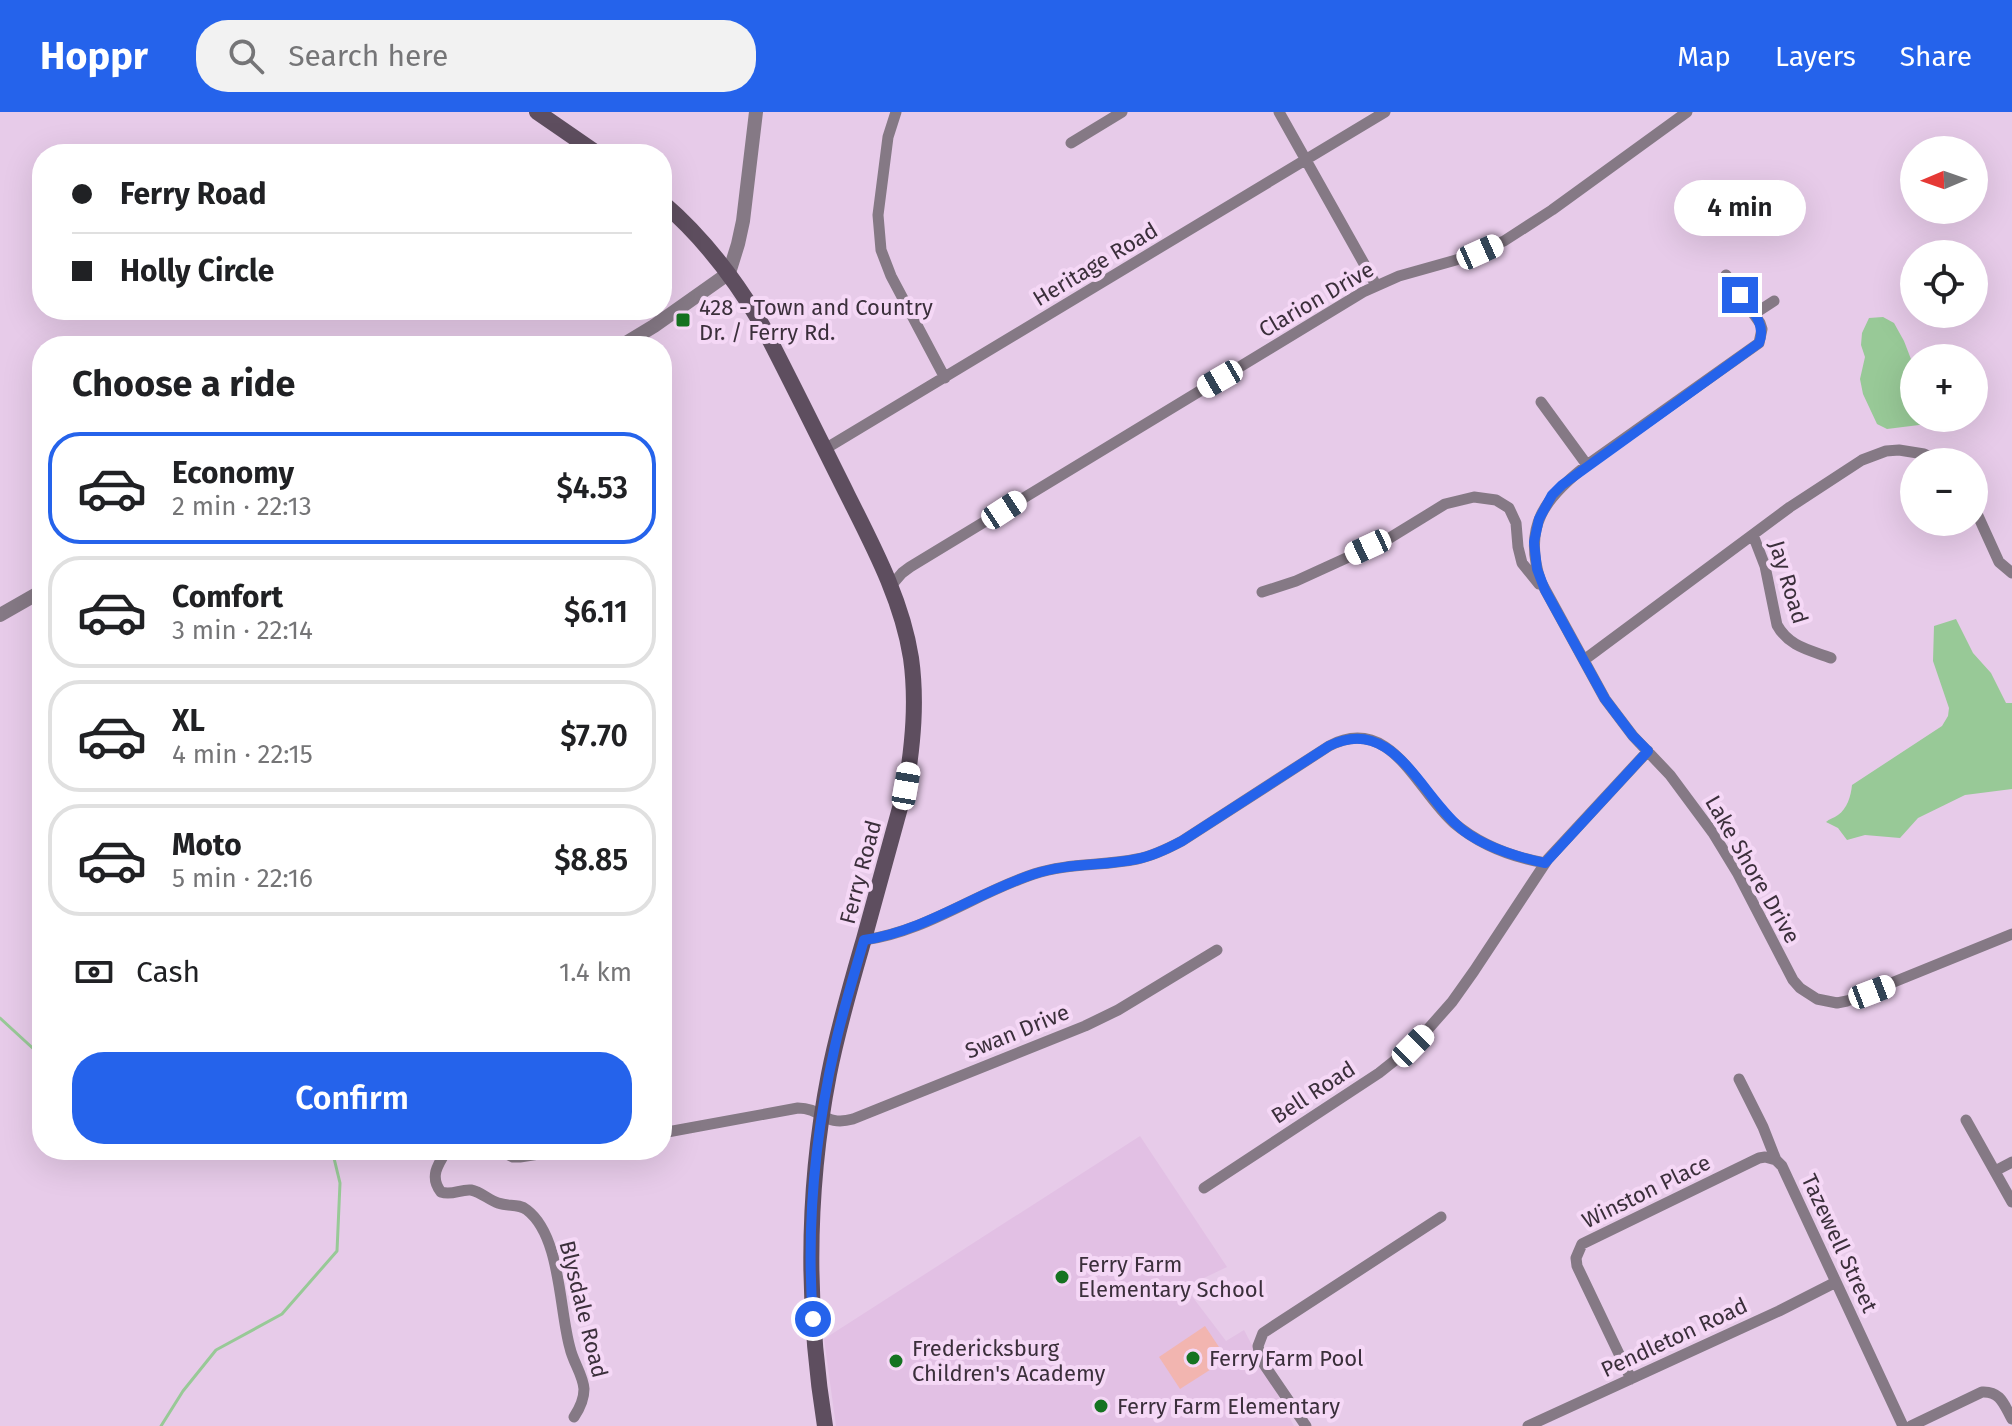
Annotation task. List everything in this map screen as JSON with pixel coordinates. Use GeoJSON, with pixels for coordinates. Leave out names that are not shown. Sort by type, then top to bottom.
{"type":"FeatureCollection","features":[{"type":"Feature","properties":{"kind":"main road"},"geometry":{"type":"LineString","coordinates":[[537,112],[583,144]]}},
{"type":"Feature","properties":{"kind":"main road","name":"Ferry Road"},"geometry":{"type":"LineString","coordinates":[[672,211],[729,273],[762,325],[890,587],[910,656],[914,709],[906,786],[835,1043],[822,1115],[812,1203],[811,1291],[825,1426]]}},
{"type":"Feature","properties":{"kind":"street"},"geometry":{"type":"LineString","coordinates":[[672,313],[729,273],[743,221],[756,112]]}},
{"type":"Feature","properties":{"kind":"street"},"geometry":{"type":"LineString","coordinates":[[896,112],[888,137],[878,215],[881,250],[891,276],[945,378]]}},
{"type":"Feature","properties":{"kind":"street"},"geometry":{"type":"LineString","coordinates":[[1071,143],[1122,112]]}},
{"type":"Feature","properties":{"kind":"street"},"geometry":{"type":"LineString","coordinates":[[1279,112],[1376,285]]}},
{"type":"Feature","properties":{"kind":"street","name":"Heritage Road"},"geometry":{"type":"LineString","coordinates":[[825,449],[1385,112]]}},
{"type":"Feature","properties":{"kind":"street","name":"Clarion Drive"},"geometry":{"type":"LineString","coordinates":[[890,587],[910,567],[1376,285],[1504,241],[1687,112]]}},
{"type":"Feature","properties":{"kind":"street"},"geometry":{"type":"LineString","coordinates":[[1545,590],[1534,556],[1534,542],[1539,519],[1552,495],[1587,465],[1754,347],[1761,337],[1762,329],[1754,314],[1726,275]]}},
{"type":"Feature","properties":{"kind":"street"},"geometry":{"type":"LineString","coordinates":[[1754,314],[1774,301]]}},
{"type":"Feature","properties":{"kind":"street"},"geometry":{"type":"LineString","coordinates":[[638,336],[662,320]]}},
{"type":"Feature","properties":{"kind":"street"},"geometry":{"type":"LineString","coordinates":[[1541,402],[1587,465]]}},
{"type":"Feature","properties":{"kind":"street"},"geometry":{"type":"LineString","coordinates":[[1584,660],[1790,507],[1873,454],[1900,450]]}},
{"type":"Feature","properties":{"kind":"street"},"geometry":{"type":"LineString","coordinates":[[1262,592],[1296,581],[1388,539],[1445,504],[1474,497],[1496,500],[1509,508],[1516,523],[1522,563],[1545,590]]}},
{"type":"Feature","properties":{"kind":"street","name":"Jay Road"},"geometry":{"type":"LineString","coordinates":[[1753,535],[1765,566],[1781,633],[1795,645],[1831,658]]}},
{"type":"Feature","properties":{"kind":"street"},"geometry":{"type":"LineString","coordinates":[[1987,536],[1999,562],[2012,573]]}},
{"type":"Feature","properties":{"kind":"street","name":"Lake Shore Drive"},"geometry":{"type":"LineString","coordinates":[[1545,590],[1611,707],[1670,775],[1713,833],[1793,980],[1808,995],[1827,1002],[1847,1001],[2012,934]]}},
{"type":"Feature","properties":{"kind":"street"},"geometry":{"type":"LineString","coordinates":[[0,615],[32,597]]}},
{"type":"Feature","properties":{"kind":"street"},"geometry":{"type":"LineString","coordinates":[[864,940],[913,928],[1035,874],[1074,866],[1134,860],[1162,851],[1329,746],[1346,739],[1375,741],[1391,751],[1443,813],[1466,833],[1509,854],[1545,863]]}},
{"type":"Feature","properties":{"kind":"street","name":"Bell Road"},"geometry":{"type":"LineString","coordinates":[[1204,1188],[1379,1073],[1413,1046],[1462,988],[1545,863],[1648,751]]}},
{"type":"Feature","properties":{"kind":"street","name":"Swan Drive"},"geometry":{"type":"LineString","coordinates":[[822,1115],[834,1122],[853,1119],[1085,1026],[1118,1010],[1217,950]]}},
{"type":"Feature","properties":{"kind":"street","name":"Tazewell Street"},"geometry":{"type":"LineString","coordinates":[[1739,1079],[1903,1426]]}},
{"type":"Feature","properties":{"kind":"street"},"geometry":{"type":"LineString","coordinates":[[672,1131],[798,1108],[822,1115]]}},
{"type":"Feature","properties":{"kind":"street"},"geometry":{"type":"LineString","coordinates":[[1966,1120],[2012,1202]]}},
{"type":"Feature","properties":{"kind":"street","name":"Winston Place"},"geometry":{"type":"LineString","coordinates":[[1631,1379],[1577,1266],[1578,1250],[1587,1240],[1759,1158],[1776,1160]]}},
{"type":"Feature","properties":{"kind":"street","name":"Blysdale Road"},"geometry":{"type":"LineString","coordinates":[[442,1160],[434,1178],[441,1192],[475,1191],[497,1203],[523,1207],[543,1228],[554,1261],[569,1346],[584,1390],[581,1407],[574,1417]]}},
{"type":"Feature","properties":{"kind":"street"},"geometry":{"type":"LineString","coordinates":[[1995,1171],[2012,1162]]}},
{"type":"Feature","properties":{"kind":"street"},"geometry":{"type":"LineString","coordinates":[[1306,1426],[1258,1353],[1260,1339],[1266,1330],[1441,1217]]}},
{"type":"Feature","properties":{"kind":"street","name":"Pendleton Road"},"geometry":{"type":"LineString","coordinates":[[1528,1426],[1836,1282]]}},
{"type":"Feature","properties":{"kind":"street"},"geometry":{"type":"LineString","coordinates":[[1911,1426],[1982,1392],[1994,1393],[2001,1398],[2012,1419]]}},
{"type":"Feature","properties":{"kind":"street"},"geometry":{"type":"LineString","coordinates":[[1557,1413],[1562,1426]]}},
{"type":"Feature","properties":{"kind":"shaded area"},"geometry":{"type":"Polygon","coordinates":[[[1883,317],[1894,323],[1905,344],[1900,344],[1900,427],[1887,429],[1877,424],[1863,394],[1860,379],[1865,357],[1861,345],[1862,333],[1869,318],[1883,317]]]}},
{"type":"Feature","properties":{"kind":"shaded area"},"geometry":{"type":"Polygon","coordinates":[[[1956,619],[1973,653],[1991,673],[2006,703],[2012,703],[2012,789],[1965,795],[1918,818],[1900,838],[1865,835],[1847,840],[1838,828],[1826,822],[1844,809],[1852,785],[1942,726],[1948,716],[1949,708],[1933,661],[1934,626],[1956,619]]]}},
{"type":"Feature","properties":{"kind":"shaded area","name":"Ferry Farm Elementary School"},"geometry":{"type":"Polygon","coordinates":[[[1140,1136],[1227,1267],[1185,1287],[1226,1341],[1244,1330],[1294,1426],[836,1426],[824,1339],[1140,1136]]]}},
{"type":"Feature","properties":{"kind":"shaded area","name":"Ferry Farm Pool"},"geometry":{"type":"Polygon","coordinates":[[[1205,1326],[1227,1359],[1180,1389],[1159,1357],[1205,1326]]]}},
{"type":"Feature","properties":{"kind":"waterway"},"geometry":{"type":"LineString","coordinates":[[0,1018],[32,1047]]}},
{"type":"Feature","properties":{"kind":"waterway"},"geometry":{"type":"LineString","coordinates":[[161,1426],[183,1391],[216,1350],[282,1314],[337,1251],[340,1183],[334,1160]]}},
{"type":"Feature","properties":{"kind":"place","name":"428 - Town and Country Dr. / Ferry Rd."},"geometry":{"type":"Point","coordinates":[683,320]}},
{"type":"Feature","properties":{"kind":"place","name":"Ferry Farm Elementary School"},"geometry":{"type":"Point","coordinates":[1062,1277]}},
{"type":"Feature","properties":{"kind":"place","name":"Ferry Farm Pool"},"geometry":{"type":"Point","coordinates":[1193,1358]}},
{"type":"Feature","properties":{"kind":"place","name":"Fredericksburg Children's Academy"},"geometry":{"type":"Point","coordinates":[896,1361]}},
{"type":"Feature","properties":{"kind":"place","name":"Ferry Farm Elementary"},"geometry":{"type":"Point","coordinates":[1101,1406]}},
{"type":"Feature","properties":{"kind":"route"},"geometry":{"type":"LineString","coordinates":[[813,1319],[810,1243],[819,1139],[835,1043],[864,940],[913,928],[1035,874],[1074,866],[1134,860],[1162,851],[1329,746],[1346,739],[1365,739],[1385,746],[1406,766],[1443,813],[1466,833],[1509,854],[1545,863],[1648,751],[1605,699],[1541,582],[1534,556],[1536,532],[1545,506],[1562,485],[1759,343],[1760,323],[1740,295]]}}]}
